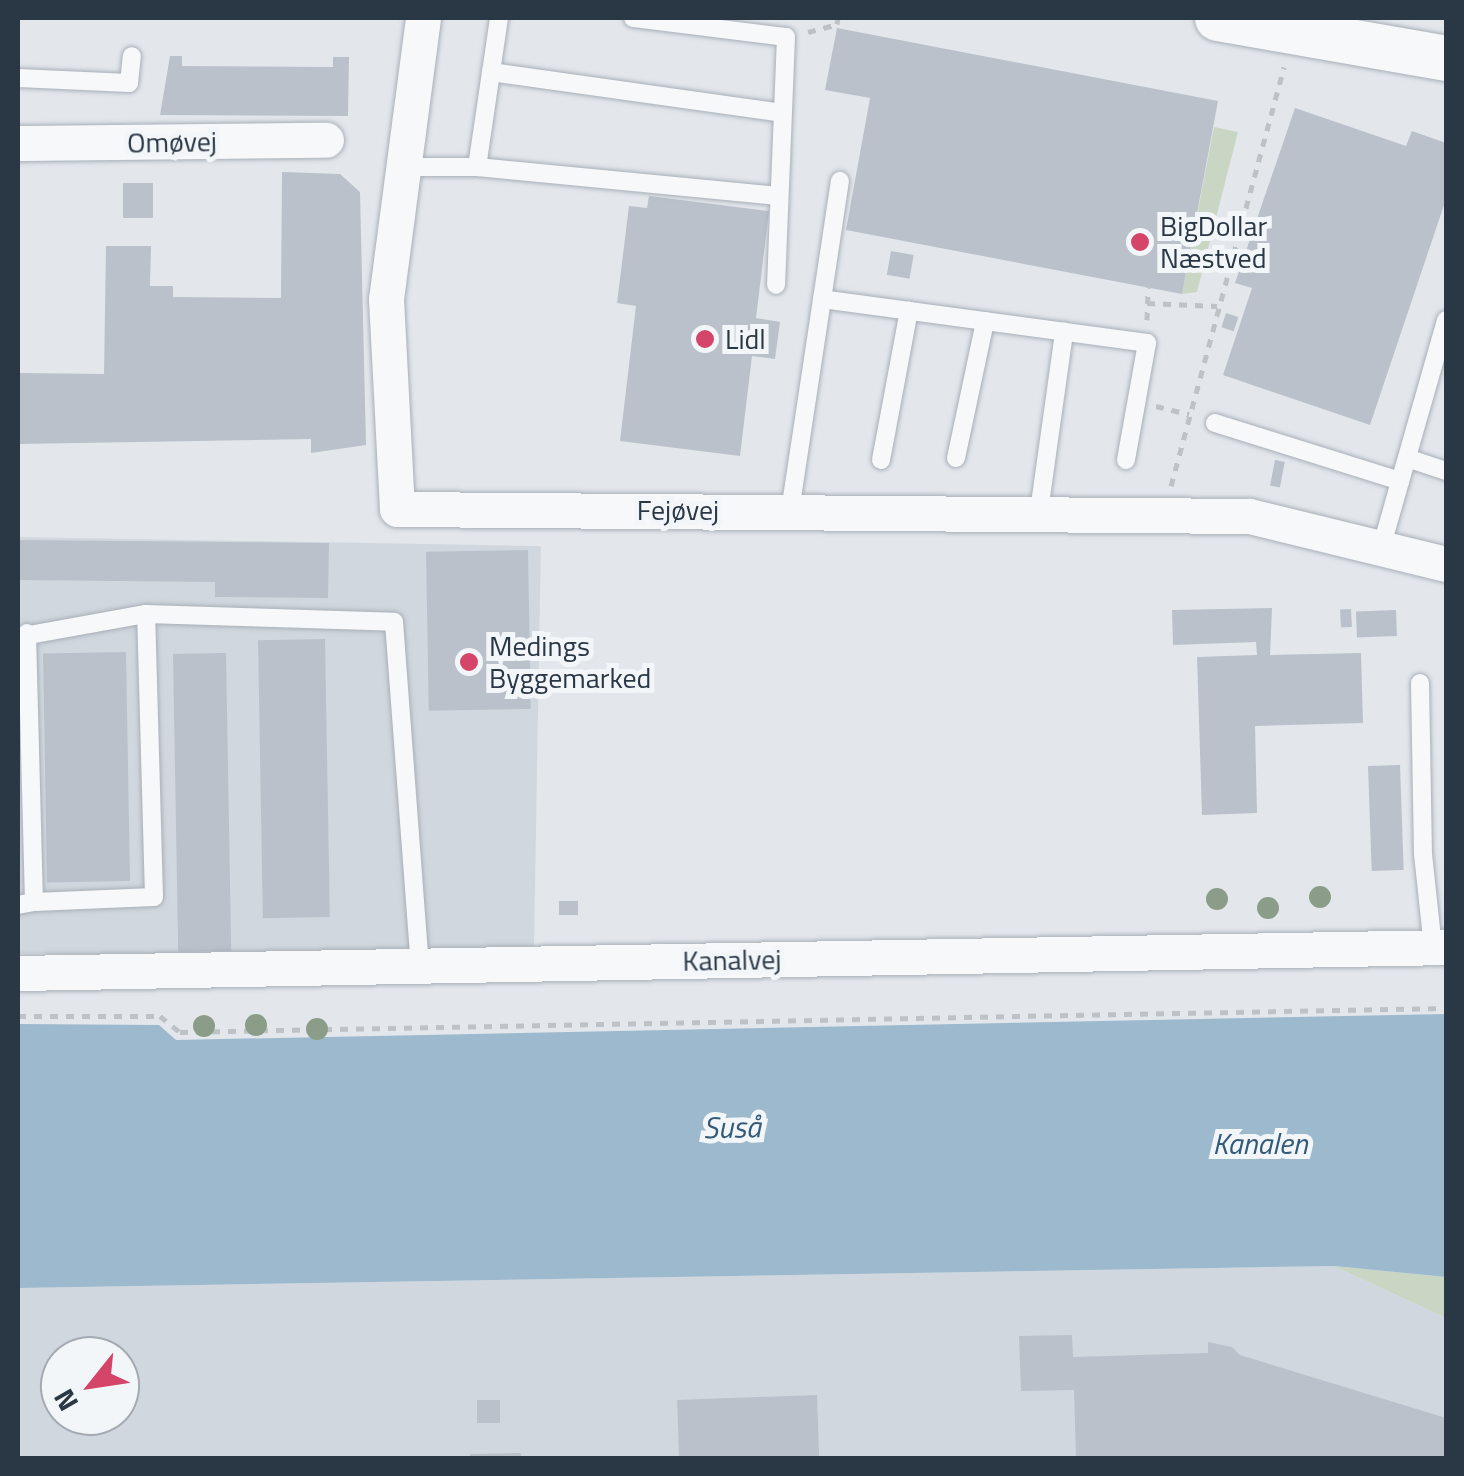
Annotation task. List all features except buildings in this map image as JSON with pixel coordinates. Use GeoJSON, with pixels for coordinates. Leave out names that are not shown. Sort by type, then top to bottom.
{"type":"FeatureCollection","features":[{"type":"Feature","properties":{"kind":"street","name":"Fejøvej"},"geometry":{"type":"LineString","coordinates":[[424,18],[400,167],[386,298],[397,510],[1039,511],[1249,516],[1382,545],[1446,564]]}},
{"type":"Feature","properties":{"kind":"street"},"geometry":{"type":"LineString","coordinates":[[1217,18],[1446,58]]}},
{"type":"Feature","properties":{"kind":"street","name":"Omøvej"},"geometry":{"type":"LineString","coordinates":[[18,143],[326,140]]}},
{"type":"Feature","properties":{"kind":"street","name":"Kanalvej"},"geometry":{"type":"LineString","coordinates":[[18,974],[1440,947]]}},
{"type":"Feature","properties":{"kind":"lane"},"geometry":{"type":"LineString","coordinates":[[477,167],[499,18]]}},
{"type":"Feature","properties":{"kind":"lane"},"geometry":{"type":"LineString","coordinates":[[633,18],[786,37],[776,286]]}},
{"type":"Feature","properties":{"kind":"lane"},"geometry":{"type":"LineString","coordinates":[[18,78],[129,83],[132,56]]}},
{"type":"Feature","properties":{"kind":"lane"},"geometry":{"type":"LineString","coordinates":[[491,72],[782,113]]}},
{"type":"Feature","properties":{"kind":"lane"},"geometry":{"type":"LineString","coordinates":[[400,167],[477,167],[779,196]]}},
{"type":"Feature","properties":{"kind":"lane"},"geometry":{"type":"LineString","coordinates":[[790,510],[840,181]]}},
{"type":"Feature","properties":{"kind":"lane"},"geometry":{"type":"LineString","coordinates":[[822,299],[1146,344],[1126,460]]}},
{"type":"Feature","properties":{"kind":"lane"},"geometry":{"type":"LineString","coordinates":[[881,460],[909,311]]}},
{"type":"Feature","properties":{"kind":"lane"},"geometry":{"type":"LineString","coordinates":[[1382,545],[1446,320]]}},
{"type":"Feature","properties":{"kind":"lane"},"geometry":{"type":"LineString","coordinates":[[956,458],[984,322]]}},
{"type":"Feature","properties":{"kind":"lane"},"geometry":{"type":"LineString","coordinates":[[1039,511],[1064,332]]}},
{"type":"Feature","properties":{"kind":"lane"},"geometry":{"type":"LineString","coordinates":[[1215,423],[1400,481]]}},
{"type":"Feature","properties":{"kind":"lane"},"geometry":{"type":"LineString","coordinates":[[1407,458],[1446,471]]}},
{"type":"Feature","properties":{"kind":"lane"},"geometry":{"type":"LineString","coordinates":[[146,614],[154,897],[26,903],[22,635],[146,614],[394,622],[420,966]]}},
{"type":"Feature","properties":{"kind":"lane"},"geometry":{"type":"LineString","coordinates":[[1420,683],[1426,877],[1440,947]]}},
{"type":"Feature","properties":{"kind":"lane"},"geometry":{"type":"LineString","coordinates":[[1426,877],[1446,877]]}},
{"type":"Feature","properties":{"kind":"path"},"geometry":{"type":"LineString","coordinates":[[1165,513],[1187,413],[1295,31]]}},
{"type":"Feature","properties":{"kind":"path"},"geometry":{"type":"LineString","coordinates":[[1146,344],[1148,287]]}},
{"type":"Feature","properties":{"kind":"path"},"geometry":{"type":"LineString","coordinates":[[1148,303],[1217,306]]}},
{"type":"Feature","properties":{"kind":"path"},"geometry":{"type":"LineString","coordinates":[[1136,402],[1215,423]]}},
{"type":"Feature","properties":{"kind":"path"},"geometry":{"type":"LineString","coordinates":[[18,1016],[160,1016],[180,1032],[1446,1008]]}},
{"type":"Feature","properties":{"kind":"shaded area"},"geometry":{"type":"Polygon","coordinates":[[[18,537],[541,546],[534,962],[18,953],[18,537]]]}},
{"type":"Feature","properties":{"kind":"shaded area"},"geometry":{"type":"Polygon","coordinates":[[[1334,1266],[1446,1318],[1446,1458],[18,1458],[18,1288],[1334,1266]]]}},
{"type":"Feature","properties":{"kind":"green space"},"geometry":{"type":"Polygon","coordinates":[[[1214,127],[1238,132],[1197,292],[1182,294],[1214,127]]]}},
{"type":"Feature","properties":{"kind":"green space"},"geometry":{"type":"Polygon","coordinates":[[[1334,1266],[1446,1277],[1446,1318],[1334,1266]]]}},
{"type":"Feature","properties":{"kind":"water","name":"Kanalen"},"geometry":{"type":"Polygon","coordinates":[[[1446,1014],[1446,1277],[1334,1266],[18,1288],[18,1024],[159,1025],[176,1040],[1446,1014]]]}},
{"type":"Feature","properties":{"kind":"place","name":"BigDollar Næstved"},"geometry":{"type":"Point","coordinates":[1140,242]}},
{"type":"Feature","properties":{"kind":"place","name":"Lidl"},"geometry":{"type":"Point","coordinates":[705,339]}},
{"type":"Feature","properties":{"kind":"place","name":"Medings Byggemarked"},"geometry":{"type":"Point","coordinates":[469,662]}},
{"type":"Feature","properties":{"kind":"water label","name":"Suså"},"geometry":{"type":"Point","coordinates":[732,1127]}}]}
